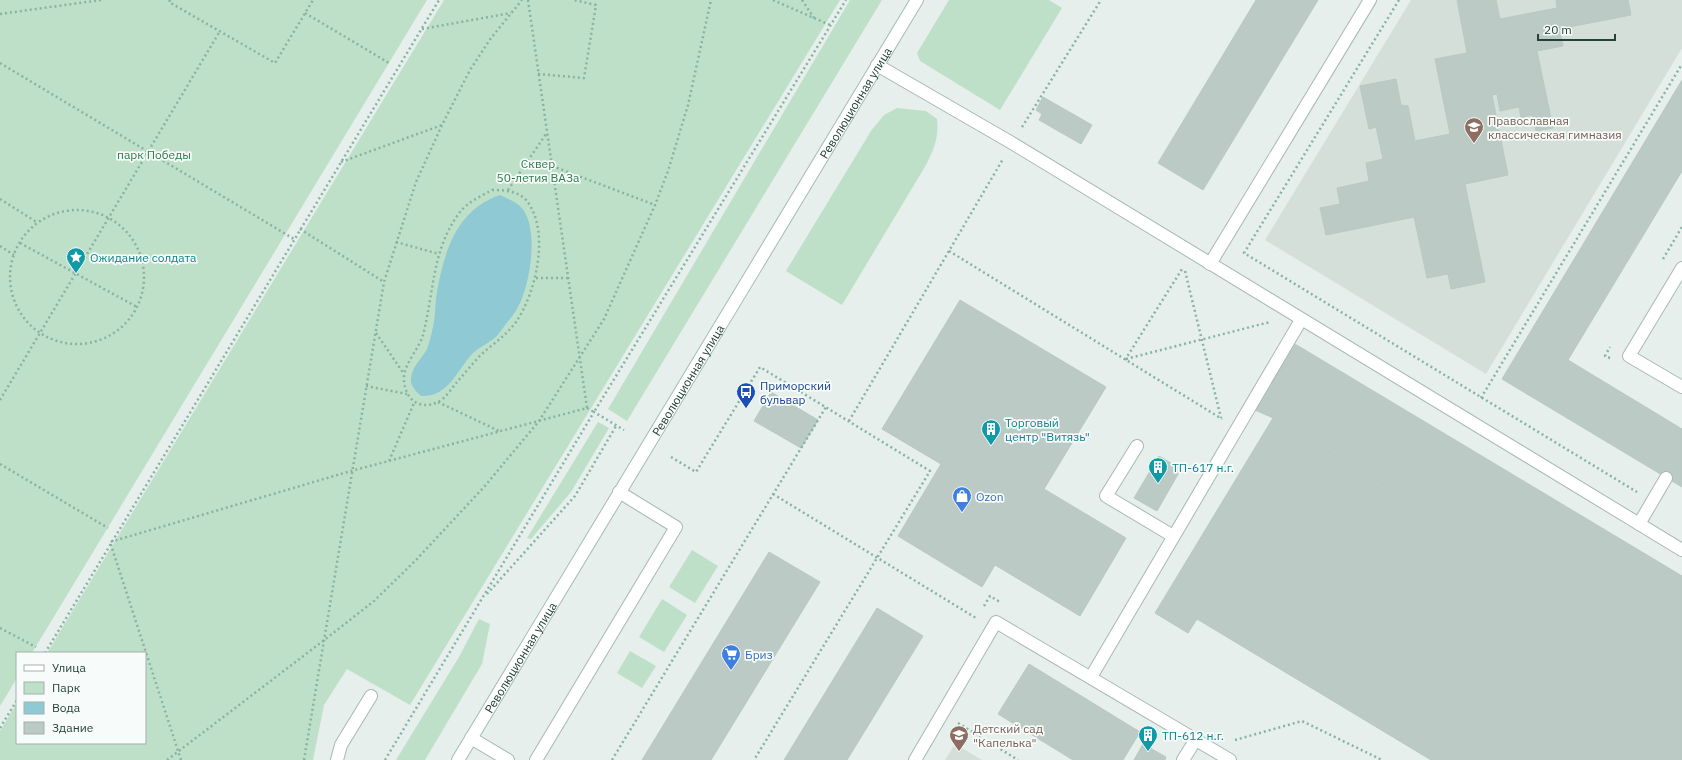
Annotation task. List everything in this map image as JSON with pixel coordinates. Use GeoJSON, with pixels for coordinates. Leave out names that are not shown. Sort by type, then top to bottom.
{"type":"FeatureCollection","features":[{"type":"Feature","properties":{"kind":"main road","name":"Революционная улица"},"geometry":{"type":"LineString","coordinates":[[458,760],[876,65],[917,0]]}},
{"type":"Feature","properties":{"kind":"main road"},"geometry":{"type":"LineString","coordinates":[[1210,264],[1370,0]]}},
{"type":"Feature","properties":{"kind":"main road"},"geometry":{"type":"LineString","coordinates":[[876,65],[1012,143],[1301,320],[1682,550]]}},
{"type":"Feature","properties":{"kind":"main road"},"geometry":{"type":"LineString","coordinates":[[1682,268],[1629,356],[1682,387]]}},
{"type":"Feature","properties":{"kind":"main road"},"geometry":{"type":"LineString","coordinates":[[1091,677],[1301,320]]}},
{"type":"Feature","properties":{"kind":"main road"},"geometry":{"type":"LineString","coordinates":[[1137,446],[1106,496],[1173,536]]}},
{"type":"Feature","properties":{"kind":"main road"},"geometry":{"type":"LineString","coordinates":[[1639,524],[1666,478]]}},
{"type":"Feature","properties":{"kind":"main road"},"geometry":{"type":"LineString","coordinates":[[536,760],[676,527],[619,492]]}},
{"type":"Feature","properties":{"kind":"main road"},"geometry":{"type":"LineString","coordinates":[[915,760],[996,622],[1230,760]]}},
{"type":"Feature","properties":{"kind":"main road"},"geometry":{"type":"LineString","coordinates":[[337,760],[341,745],[371,696]]}},
{"type":"Feature","properties":{"kind":"main road"},"geometry":{"type":"LineString","coordinates":[[471,738],[508,760]]}},
{"type":"Feature","properties":{"kind":"main road"},"geometry":{"type":"LineString","coordinates":[[1183,760],[1196,740]]}},
{"type":"Feature","properties":{"kind":"path"},"geometry":{"type":"LineString","coordinates":[[0,14],[101,0]]}},
{"type":"Feature","properties":{"kind":"path"},"geometry":{"type":"LineString","coordinates":[[170,0],[169,2],[275,63],[313,0]]}},
{"type":"Feature","properties":{"kind":"path"},"geometry":{"type":"LineString","coordinates":[[46,652],[110,542],[439,0]]}},
{"type":"Feature","properties":{"kind":"path"},"geometry":{"type":"LineString","coordinates":[[304,760],[351,471],[384,282],[416,182],[442,125],[470,70],[491,38],[522,0]]}},
{"type":"Feature","properties":{"kind":"path"},"geometry":{"type":"LineString","coordinates":[[528,0],[587,408]]}},
{"type":"Feature","properties":{"kind":"path"},"geometry":{"type":"LineString","coordinates":[[538,74],[584,78],[596,5],[574,0]]}},
{"type":"Feature","properties":{"kind":"path"},"geometry":{"type":"LineString","coordinates":[[167,760],[374,601],[416,560],[484,487],[539,421],[604,319],[655,205],[668,171],[688,105],[711,0]]}},
{"type":"Feature","properties":{"kind":"path"},"geometry":{"type":"LineString","coordinates":[[773,0],[830,25]]}},
{"type":"Feature","properties":{"kind":"path"},"geometry":{"type":"LineString","coordinates":[[802,0],[814,18]]}},
{"type":"Feature","properties":{"kind":"path"},"geometry":{"type":"LineString","coordinates":[[386,760],[594,412],[846,0]]}},
{"type":"Feature","properties":{"kind":"path"},"geometry":{"type":"LineString","coordinates":[[849,421],[1012,143],[1100,0]]}},
{"type":"Feature","properties":{"kind":"path"},"geometry":{"type":"LineString","coordinates":[[1398,0],[1244,253],[1652,501]]}},
{"type":"Feature","properties":{"kind":"path"},"geometry":{"type":"LineString","coordinates":[[305,13],[389,63]]}},
{"type":"Feature","properties":{"kind":"path"},"geometry":{"type":"LineString","coordinates":[[422,29],[512,13]]}},
{"type":"Feature","properties":{"kind":"path"},"geometry":{"type":"LineString","coordinates":[[0,400],[220,32]]}},
{"type":"Feature","properties":{"kind":"path"},"geometry":{"type":"LineString","coordinates":[[0,63],[294,239]]}},
{"type":"Feature","properties":{"kind":"path"},"geometry":{"type":"LineString","coordinates":[[1481,398],[1682,64]]}},
{"type":"Feature","properties":{"kind":"path"},"geometry":{"type":"LineString","coordinates":[[341,163],[442,125]]}},
{"type":"Feature","properties":{"kind":"path"},"geometry":{"type":"LineString","coordinates":[[508,190],[547,134]]}},
{"type":"Feature","properties":{"kind":"path"},"geometry":{"type":"LineString","coordinates":[[552,166],[655,205]]}},
{"type":"Feature","properties":{"kind":"path"},"geometry":{"type":"LineString","coordinates":[[376,333],[404,374],[408,394],[414,403],[423,405],[438,402],[484,352],[500,339],[516,322],[528,298],[536,278],[537,223],[525,200],[508,190],[492,190],[475,199],[461,211],[451,227],[439,254],[423,337],[404,374]]}},
{"type":"Feature","properties":{"kind":"path"},"geometry":{"type":"LineString","coordinates":[[0,199],[38,222]]}},
{"type":"Feature","properties":{"kind":"path"},"geometry":{"type":"LineString","coordinates":[[68,210],[87,211],[109,218],[124,229],[133,240],[140,253],[144,278],[142,294],[137,307],[123,326],[103,338],[91,342],[76,344],[60,341],[40,333],[24,317],[16,303],[11,289],[14,254],[24,236],[38,222],[52,214],[68,210]]}},
{"type":"Feature","properties":{"kind":"path"},"geometry":{"type":"LineString","coordinates":[[300,229],[384,282]]}},
{"type":"Feature","properties":{"kind":"path"},"geometry":{"type":"LineString","coordinates":[[396,242],[439,254]]}},
{"type":"Feature","properties":{"kind":"path"},"geometry":{"type":"LineString","coordinates":[[20,243],[137,307]]}},
{"type":"Feature","properties":{"kind":"path"},"geometry":{"type":"LineString","coordinates":[[0,246],[14,254]]}},
{"type":"Feature","properties":{"kind":"path"},"geometry":{"type":"LineString","coordinates":[[949,251],[1225,421]]}},
{"type":"Feature","properties":{"kind":"path"},"geometry":{"type":"LineString","coordinates":[[1125,360],[1184,265],[1221,419]]}},
{"type":"Feature","properties":{"kind":"path"},"geometry":{"type":"LineString","coordinates":[[536,278],[568,278]]}},
{"type":"Feature","properties":{"kind":"path"},"geometry":{"type":"LineString","coordinates":[[1125,360],[1274,320]]}},
{"type":"Feature","properties":{"kind":"path"},"geometry":{"type":"LineString","coordinates":[[671,457],[696,472],[760,367],[930,471],[754,760]]}},
{"type":"Feature","properties":{"kind":"path"},"geometry":{"type":"LineString","coordinates":[[366,386],[408,394]]}},
{"type":"Feature","properties":{"kind":"path"},"geometry":{"type":"LineString","coordinates":[[438,402],[500,432]]}},
{"type":"Feature","properties":{"kind":"path"},"geometry":{"type":"LineString","coordinates":[[389,461],[414,403]]}},
{"type":"Feature","properties":{"kind":"path"},"geometry":{"type":"LineString","coordinates":[[612,760],[826,407]]}},
{"type":"Feature","properties":{"kind":"path"},"geometry":{"type":"LineString","coordinates":[[110,542],[351,471],[587,408],[624,430]]}},
{"type":"Feature","properties":{"kind":"path"},"geometry":{"type":"LineString","coordinates":[[482,598],[575,496],[616,426]]}},
{"type":"Feature","properties":{"kind":"path"},"geometry":{"type":"LineString","coordinates":[[0,464],[108,528]]}},
{"type":"Feature","properties":{"kind":"path"},"geometry":{"type":"LineString","coordinates":[[773,494],[976,618]]}},
{"type":"Feature","properties":{"kind":"path"},"geometry":{"type":"LineString","coordinates":[[110,542],[146,652]]}},
{"type":"Feature","properties":{"kind":"path"},"geometry":{"type":"LineString","coordinates":[[0,628],[36,647]]}},
{"type":"Feature","properties":{"kind":"path"},"geometry":{"type":"LineString","coordinates":[[146,653],[181,760]]}},
{"type":"Feature","properties":{"kind":"path"},"geometry":{"type":"LineString","coordinates":[[0,728],[16,702]]}},
{"type":"Feature","properties":{"kind":"path"},"geometry":{"type":"LineString","coordinates":[[943,713],[1018,760]]}},
{"type":"Feature","properties":{"kind":"path"},"geometry":{"type":"LineString","coordinates":[[1235,740],[1302,721],[1382,760]]}},
{"type":"Feature","properties":{"kind":"shaded area","name":"Православная классическая гимназия"},"geometry":{"type":"Polygon","coordinates":[[[1411,0],[1682,0],[1682,48],[1486,374],[1265,240],[1411,0]]]}},
{"type":"Feature","properties":{"kind":"shaded area","name":"Детский сад \"Капелька\""},"geometry":{"type":"Polygon","coordinates":[[[955,744],[982,760],[945,760],[955,744]]]}},
{"type":"Feature","properties":{"kind":"green space","name":"парк Победы"},"geometry":{"type":"Polygon","coordinates":[[[0,0],[427,0],[33,652],[16,652],[16,680],[0,706],[0,0]]]}},
{"type":"Feature","properties":{"kind":"green space","name":"Сквер 50-летия ВАЗа"},"geometry":{"type":"Polygon","coordinates":[[[444,0],[840,0],[410,705],[347,669],[324,705],[313,760],[0,760],[0,731],[16,705],[16,744],[146,744],[146,652],[48,652],[444,0]]]}},
{"type":"Feature","properties":{"kind":"green space"},"geometry":{"type":"Polygon","coordinates":[[[850,0],[882,0],[627,421],[608,409],[850,0]]]}},
{"type":"Feature","properties":{"kind":"green space"},"geometry":{"type":"Polygon","coordinates":[[[949,0],[1049,0],[1062,8],[1000,110],[920,61],[917,53],[949,0]]]}},
{"type":"Feature","properties":{"kind":"green space"},"geometry":{"type":"Polygon","coordinates":[[[897,108],[926,111],[937,119],[935,143],[926,165],[842,305],[786,271],[871,131],[884,115],[897,108]]]}},
{"type":"Feature","properties":{"kind":"green space"},"geometry":{"type":"Polygon","coordinates":[[[598,422],[609,428],[571,492],[531,539],[527,538],[598,422]]]}},
{"type":"Feature","properties":{"kind":"green space"},"geometry":{"type":"Polygon","coordinates":[[[692,550],[718,566],[695,603],[669,587],[692,550]]]}},
{"type":"Feature","properties":{"kind":"green space"},"geometry":{"type":"Polygon","coordinates":[[[662,599],[687,615],[664,652],[639,637],[662,599]]]}},
{"type":"Feature","properties":{"kind":"green space"},"geometry":{"type":"Polygon","coordinates":[[[479,619],[490,624],[482,664],[425,760],[396,760],[459,657],[479,619]]]}},
{"type":"Feature","properties":{"kind":"green space"},"geometry":{"type":"Polygon","coordinates":[[[630,651],[656,666],[642,688],[617,673],[630,651]]]}},
{"type":"Feature","properties":{"kind":"water"},"geometry":{"type":"Polygon","coordinates":[[[500,195],[521,207],[527,216],[530,228],[532,242],[531,257],[526,285],[522,297],[518,307],[498,335],[472,354],[445,388],[430,395],[421,396],[412,386],[411,378],[413,370],[427,349],[430,340],[434,323],[439,282],[447,250],[462,223],[472,211],[485,202],[500,195]]]}},
{"type":"Feature","properties":{"kind":"building"},"geometry":{"type":"Polygon","coordinates":[[[1256,0],[1318,0],[1203,190],[1158,163],[1256,0]]]}},
{"type":"Feature","properties":{"kind":"building"},"geometry":{"type":"Polygon","coordinates":[[[1457,0],[1496,0],[1500,19],[1557,8],[1556,0],[1628,0],[1631,15],[1559,29],[1563,46],[1537,51],[1553,128],[1536,131],[1532,115],[1521,118],[1519,107],[1500,111],[1497,94],[1492,95],[1508,175],[1465,184],[1485,282],[1451,289],[1448,274],[1427,278],[1414,217],[1326,235],[1320,208],[1340,204],[1337,188],[1369,181],[1366,163],[1383,159],[1376,127],[1369,129],[1360,86],[1396,79],[1401,105],[1408,106],[1415,141],[1450,134],[1435,59],[1467,53],[1457,0]]]}},
{"type":"Feature","properties":{"kind":"building"},"geometry":{"type":"Polygon","coordinates":[[[1682,80],[1682,171],[1568,360],[1682,429],[1682,487],[1502,379],[1682,80]]]}},
{"type":"Feature","properties":{"kind":"building"},"geometry":{"type":"Polygon","coordinates":[[[1043,97],[1092,125],[1081,144],[1039,120],[1042,114],[1036,110],[1043,97]]]}},
{"type":"Feature","properties":{"kind":"building","name":"Торговый центр \"Витязь\""},"geometry":{"type":"Polygon","coordinates":[[[960,300],[1106,387],[1044,489],[1126,538],[1080,616],[995,565],[982,587],[898,536],[941,464],[882,429],[960,300]]]}},
{"type":"Feature","properties":{"kind":"building"},"geometry":{"type":"Polygon","coordinates":[[[1295,344],[1682,576],[1682,665],[1273,418],[1255,410],[1295,344]]]}},
{"type":"Feature","properties":{"kind":"building"},"geometry":{"type":"Polygon","coordinates":[[[771,392],[818,420],[801,448],[754,421],[771,392]]]}},
{"type":"Feature","properties":{"kind":"building"},"geometry":{"type":"Polygon","coordinates":[[[1273,418],[1682,665],[1682,760],[1431,760],[1197,619],[1188,633],[1155,613],[1273,418]]]}},
{"type":"Feature","properties":{"kind":"building","name":"ТП-617 н.г."},"geometry":{"type":"Polygon","coordinates":[[[1159,456],[1181,469],[1157,511],[1134,498],[1159,456]]]}},
{"type":"Feature","properties":{"kind":"building","name":"Бриз"},"geometry":{"type":"Polygon","coordinates":[[[769,552],[820,582],[711,760],[642,760],[769,552]]]}},
{"type":"Feature","properties":{"kind":"building"},"geometry":{"type":"Polygon","coordinates":[[[877,608],[923,636],[847,760],[784,760],[877,608]]]}},
{"type":"Feature","properties":{"kind":"building"},"geometry":{"type":"Polygon","coordinates":[[[1029,664],[1140,732],[1123,760],[1073,760],[998,714],[1029,664]]]}},
{"type":"Feature","properties":{"kind":"building","name":"ТП-612 н.г."},"geometry":{"type":"Polygon","coordinates":[[[1143,744],[1166,757],[1165,760],[1134,760],[1143,744]]]}},
{"type":"Feature","properties":{"kind":"place","name":"Православная классическая гимназия"},"geometry":{"type":"Point","coordinates":[1474,144]}},
{"type":"Feature","properties":{"kind":"place","name":"Ожидание солдата"},"geometry":{"type":"Point","coordinates":[76,274]}},
{"type":"Feature","properties":{"kind":"place","name":"Приморский бульвар"},"geometry":{"type":"Point","coordinates":[746,409]}},
{"type":"Feature","properties":{"kind":"place","name":"Торговый центр \"Витязь\""},"geometry":{"type":"Point","coordinates":[991,446]}},
{"type":"Feature","properties":{"kind":"place","name":"ТП-617 н.г."},"geometry":{"type":"Point","coordinates":[1158,484]}},
{"type":"Feature","properties":{"kind":"place","name":"Ozon"},"geometry":{"type":"Point","coordinates":[962,513]}},
{"type":"Feature","properties":{"kind":"place","name":"Бриз"},"geometry":{"type":"Point","coordinates":[731,671]}},
{"type":"Feature","properties":{"kind":"place","name":"Детский сад \"Капелька\""},"geometry":{"type":"Point","coordinates":[959,752]}},
{"type":"Feature","properties":{"kind":"place","name":"ТП-612 н.г."},"geometry":{"type":"Point","coordinates":[1148,752]}}]}
